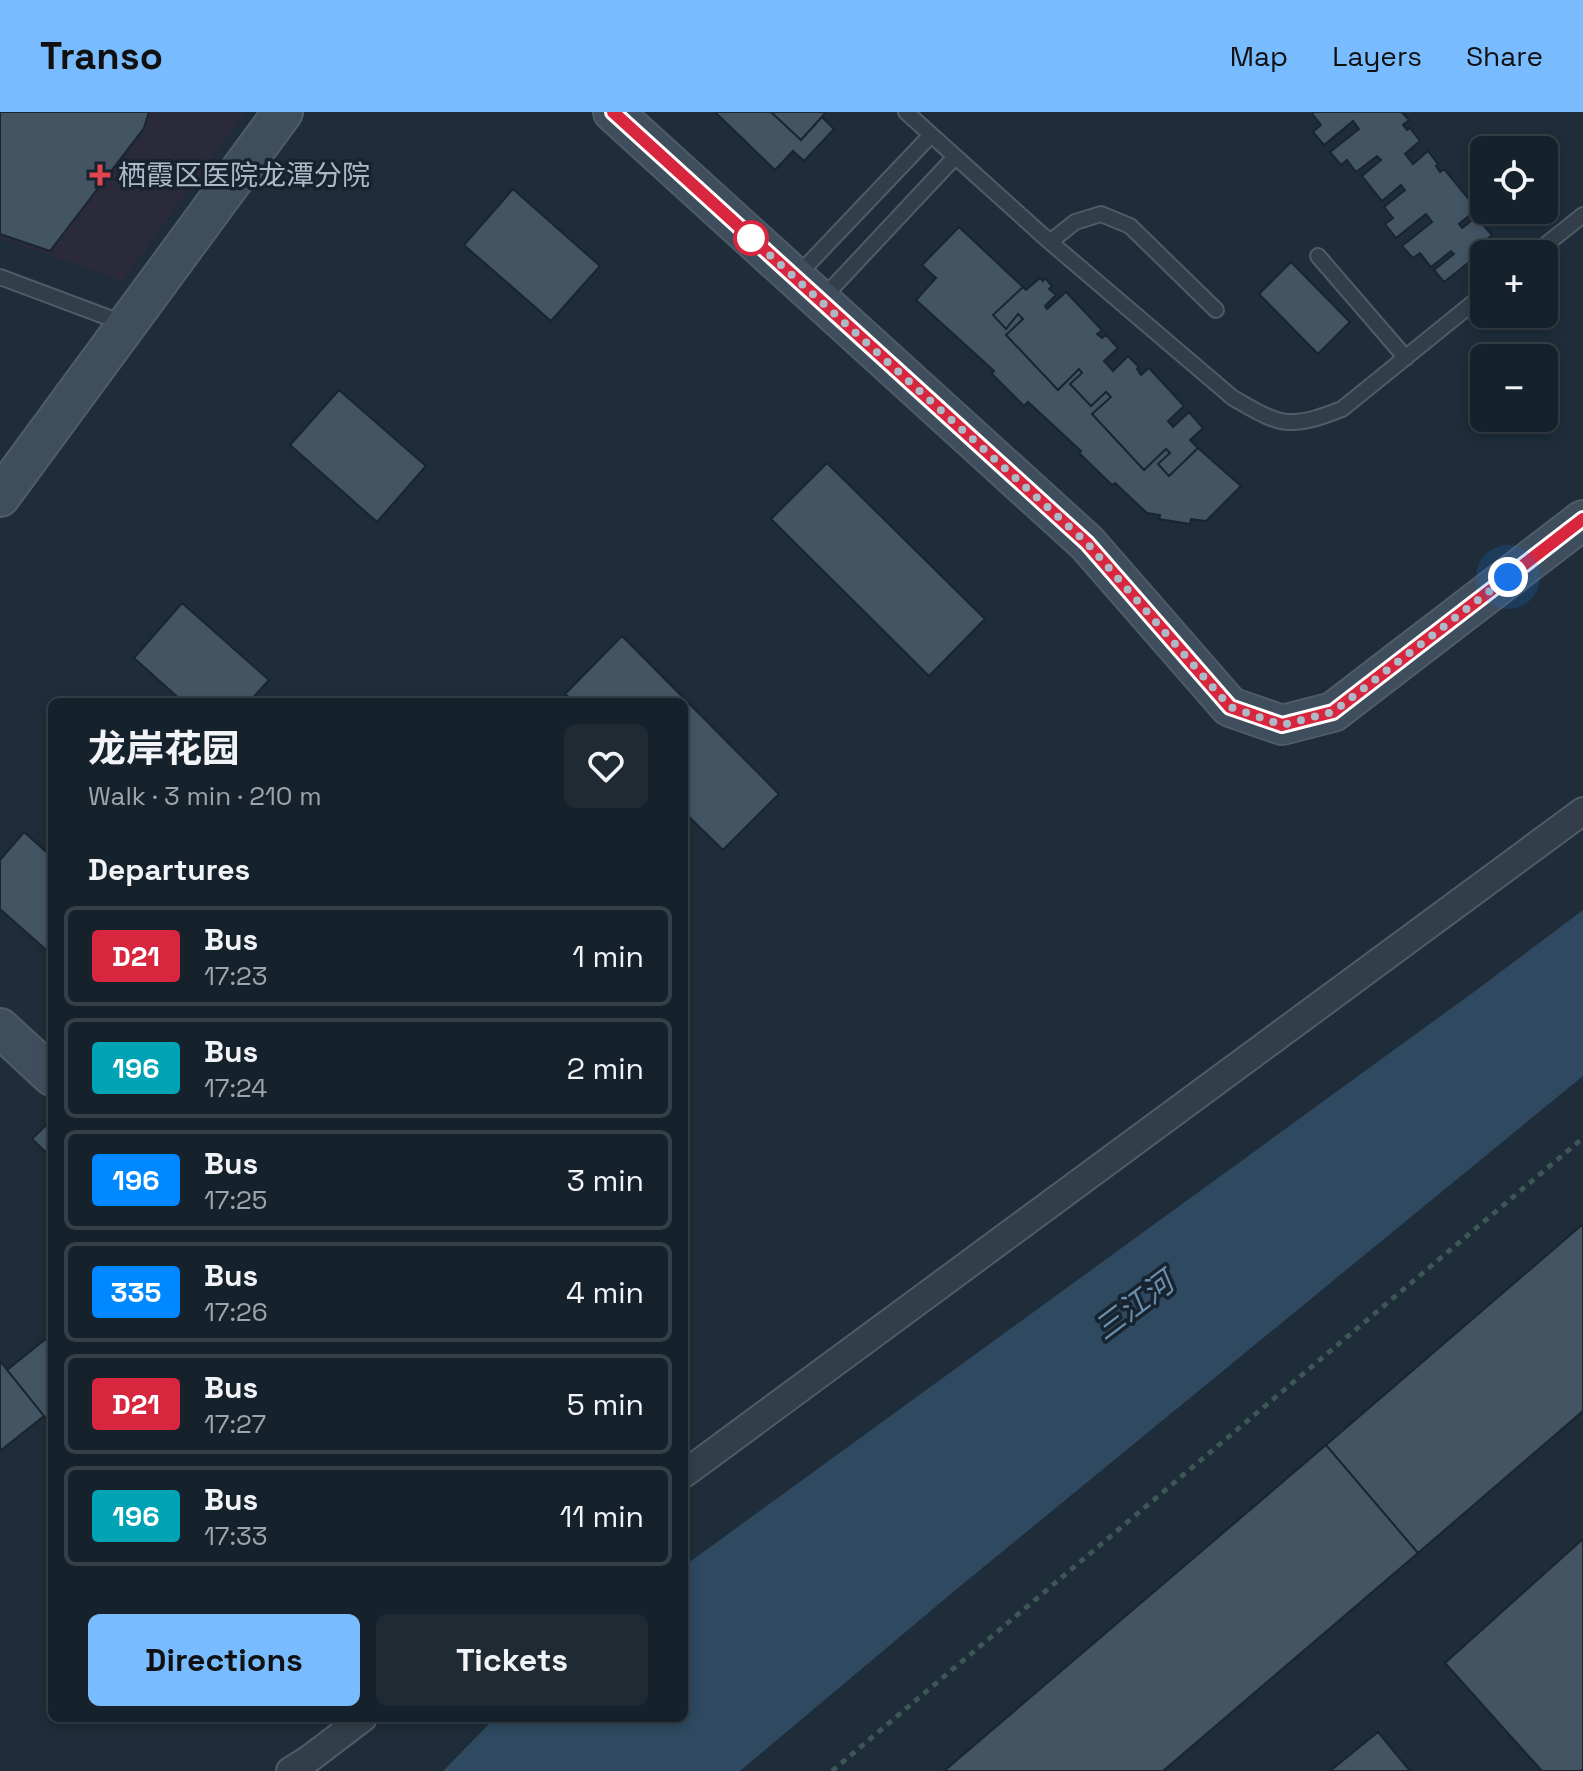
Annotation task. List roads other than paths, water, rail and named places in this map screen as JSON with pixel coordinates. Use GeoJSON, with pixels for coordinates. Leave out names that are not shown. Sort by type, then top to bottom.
{"type":"FeatureCollection","features":[{"type":"Feature","properties":{"kind":"street"},"geometry":{"type":"LineString","coordinates":[[0,497],[283,112]]}},
{"type":"Feature","properties":{"kind":"street"},"geometry":{"type":"LineString","coordinates":[[613,112],[1087,543],[1230,707],[1282,725],[1333,712],[1583,520]]}},
{"type":"Feature","properties":{"kind":"street"},"geometry":{"type":"LineString","coordinates":[[688,1471],[1583,811]]}},
{"type":"Feature","properties":{"kind":"street"},"geometry":{"type":"LineString","coordinates":[[0,1028],[48,1072]]}},
{"type":"Feature","properties":{"kind":"street"},"geometry":{"type":"LineString","coordinates":[[290,1771],[358,1722]]}},
{"type":"Feature","properties":{"kind":"lane"},"geometry":{"type":"LineString","coordinates":[[906,112],[1050,242],[1233,398],[1262,414],[1289,423],[1314,419],[1342,409],[1470,305]]}},
{"type":"Feature","properties":{"kind":"lane"},"geometry":{"type":"LineString","coordinates":[[808,290],[931,135]]}},
{"type":"Feature","properties":{"kind":"lane"},"geometry":{"type":"LineString","coordinates":[[808,290],[955,157]]}},
{"type":"Feature","properties":{"kind":"lane"},"geometry":{"type":"LineString","coordinates":[[1050,242],[1075,222],[1101,214],[1130,226],[1216,310]]}},
{"type":"Feature","properties":{"kind":"lane"},"geometry":{"type":"LineString","coordinates":[[1552,240],[1583,215]]}},
{"type":"Feature","properties":{"kind":"lane"},"geometry":{"type":"LineString","coordinates":[[1318,256],[1406,358]]}},
{"type":"Feature","properties":{"kind":"lane"},"geometry":{"type":"LineString","coordinates":[[0,277],[127,325]]}},
{"type":"Feature","properties":{"kind":"water","name":"三江河"},"geometry":{"type":"Polygon","coordinates":[[[1583,910],[1583,1076],[958,1588],[740,1771],[443,1771],[491,1722],[688,1722],[688,1563],[1583,910]]]}},
{"type":"Feature","properties":{"kind":"place","name":"栖霞区医院龙潭分院"},"geometry":{"type":"Point","coordinates":[100,175]}}]}
